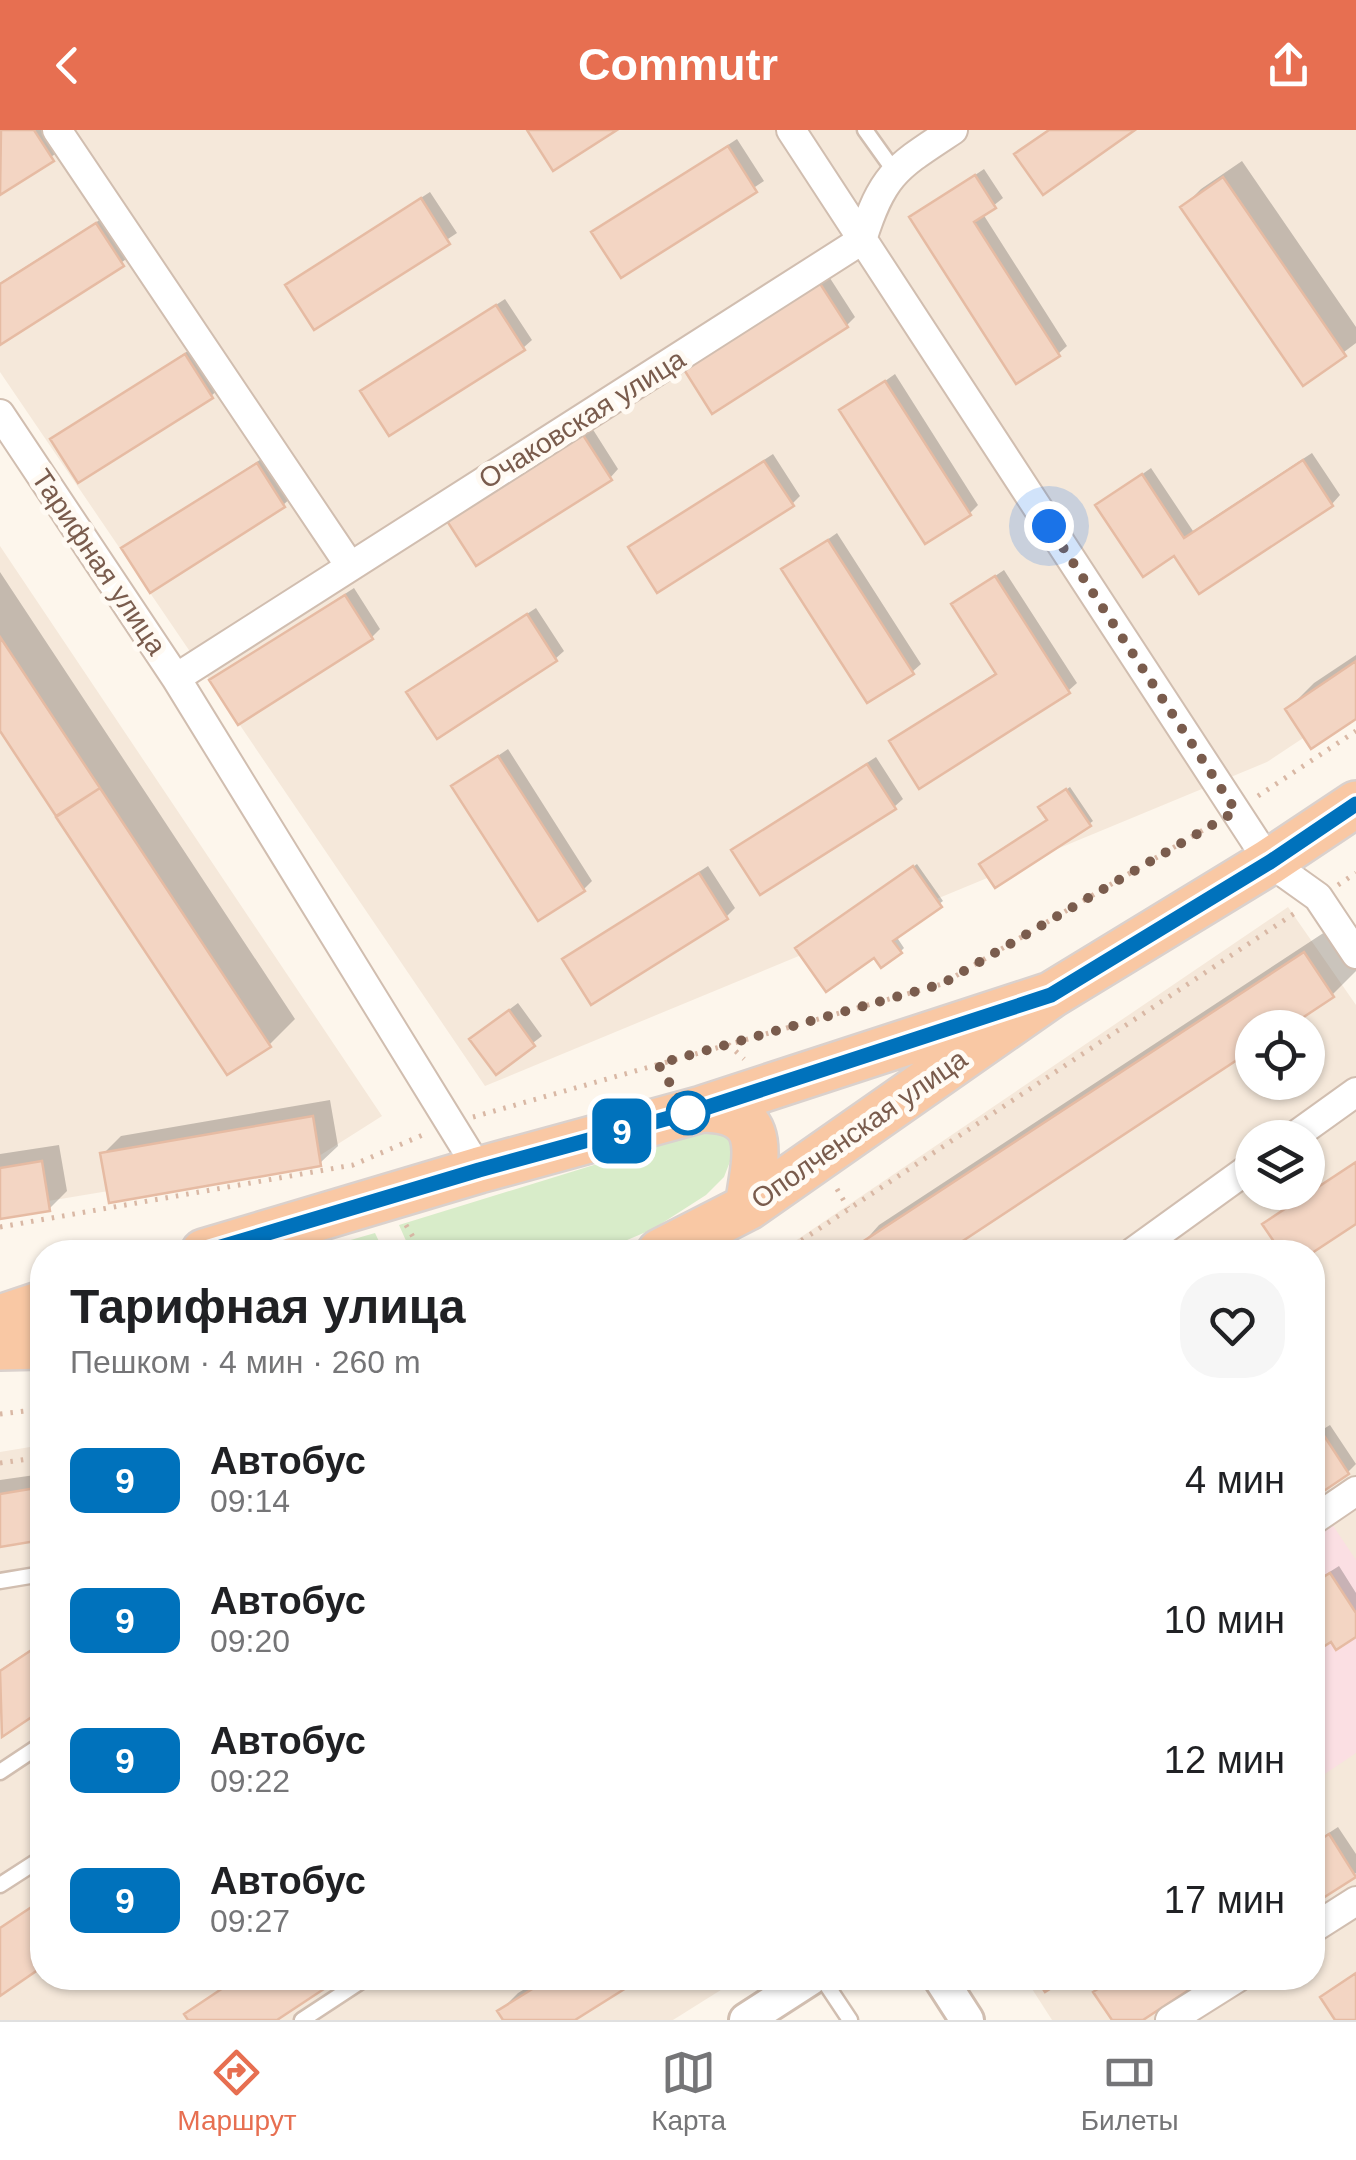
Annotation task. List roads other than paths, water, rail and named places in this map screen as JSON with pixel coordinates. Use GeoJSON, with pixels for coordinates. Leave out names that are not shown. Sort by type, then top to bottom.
{"type":"FeatureCollection","features":[{"type":"Feature","properties":{"kind":"highway","name":"Ополченская улица"},"geometry":{"type":"LineString","coordinates":[[683,1240],[748,1207],[1051,995],[1270,862],[1356,804]]}},
{"type":"Feature","properties":{"kind":"highway","name":"Ополченская улица"},"geometry":{"type":"LineString","coordinates":[[247,1240],[479,1170],[702,1109],[1051,995]]}},
{"type":"Feature","properties":{"kind":"highway"},"geometry":{"type":"LineString","coordinates":[[702,1109],[726,1109],[749,1126],[755,1154],[748,1207]]}},
{"type":"Feature","properties":{"kind":"highway"},"geometry":{"type":"LineString","coordinates":[[0,1318],[30,1308]]}},
{"type":"Feature","properties":{"kind":"highway"},"geometry":{"type":"LineString","coordinates":[[0,1347],[30,1346]]}},
{"type":"Feature","properties":{"kind":"street"},"geometry":{"type":"LineString","coordinates":[[57,130],[350,566]]}},
{"type":"Feature","properties":{"kind":"street"},"geometry":{"type":"LineString","coordinates":[[791,130],[1270,862],[1318,898],[1356,954]]}},
{"type":"Feature","properties":{"kind":"street"},"geometry":{"type":"LineString","coordinates":[[862,240],[875,200],[894,172],[954,130]]}},
{"type":"Feature","properties":{"kind":"street","name":"Очаковская улица"},"geometry":{"type":"LineString","coordinates":[[176,678],[862,240]]}},
{"type":"Feature","properties":{"kind":"street","name":"Тарифная улица"},"geometry":{"type":"LineString","coordinates":[[0,414],[176,678],[479,1170]]}},
{"type":"Feature","properties":{"kind":"street"},"geometry":{"type":"LineString","coordinates":[[1317,1120],[1356,1092]]}},
{"type":"Feature","properties":{"kind":"street"},"geometry":{"type":"LineString","coordinates":[[1150,1240],[1235,1178]]}},
{"type":"Feature","properties":{"kind":"street"},"geometry":{"type":"LineString","coordinates":[[1325,1512],[1356,1491]]}},
{"type":"Feature","properties":{"kind":"street"},"geometry":{"type":"LineString","coordinates":[[1325,1921],[1356,1901]]}},
{"type":"Feature","properties":{"kind":"street"},"geometry":{"type":"LineString","coordinates":[[746,2020],[792,1990]]}},
{"type":"Feature","properties":{"kind":"street"},"geometry":{"type":"LineString","coordinates":[[948,1990],[967,2020]]}},
{"type":"Feature","properties":{"kind":"street"},"geometry":{"type":"LineString","coordinates":[[1170,2020],[1217,1990]]}},
{"type":"Feature","properties":{"kind":"lane"},"geometry":{"type":"LineString","coordinates":[[865,130],[894,172]]}},
{"type":"Feature","properties":{"kind":"lane"},"geometry":{"type":"LineString","coordinates":[[0,1581],[30,1576]]}},
{"type":"Feature","properties":{"kind":"lane"},"geometry":{"type":"LineString","coordinates":[[0,1772],[30,1752]]}},
{"type":"Feature","properties":{"kind":"lane"},"geometry":{"type":"LineString","coordinates":[[0,1884],[30,1865]]}},
{"type":"Feature","properties":{"kind":"lane"},"geometry":{"type":"LineString","coordinates":[[302,2020],[344,1990]]}},
{"type":"Feature","properties":{"kind":"lane"},"geometry":{"type":"LineString","coordinates":[[830,1990],[850,2020]]}}]}
